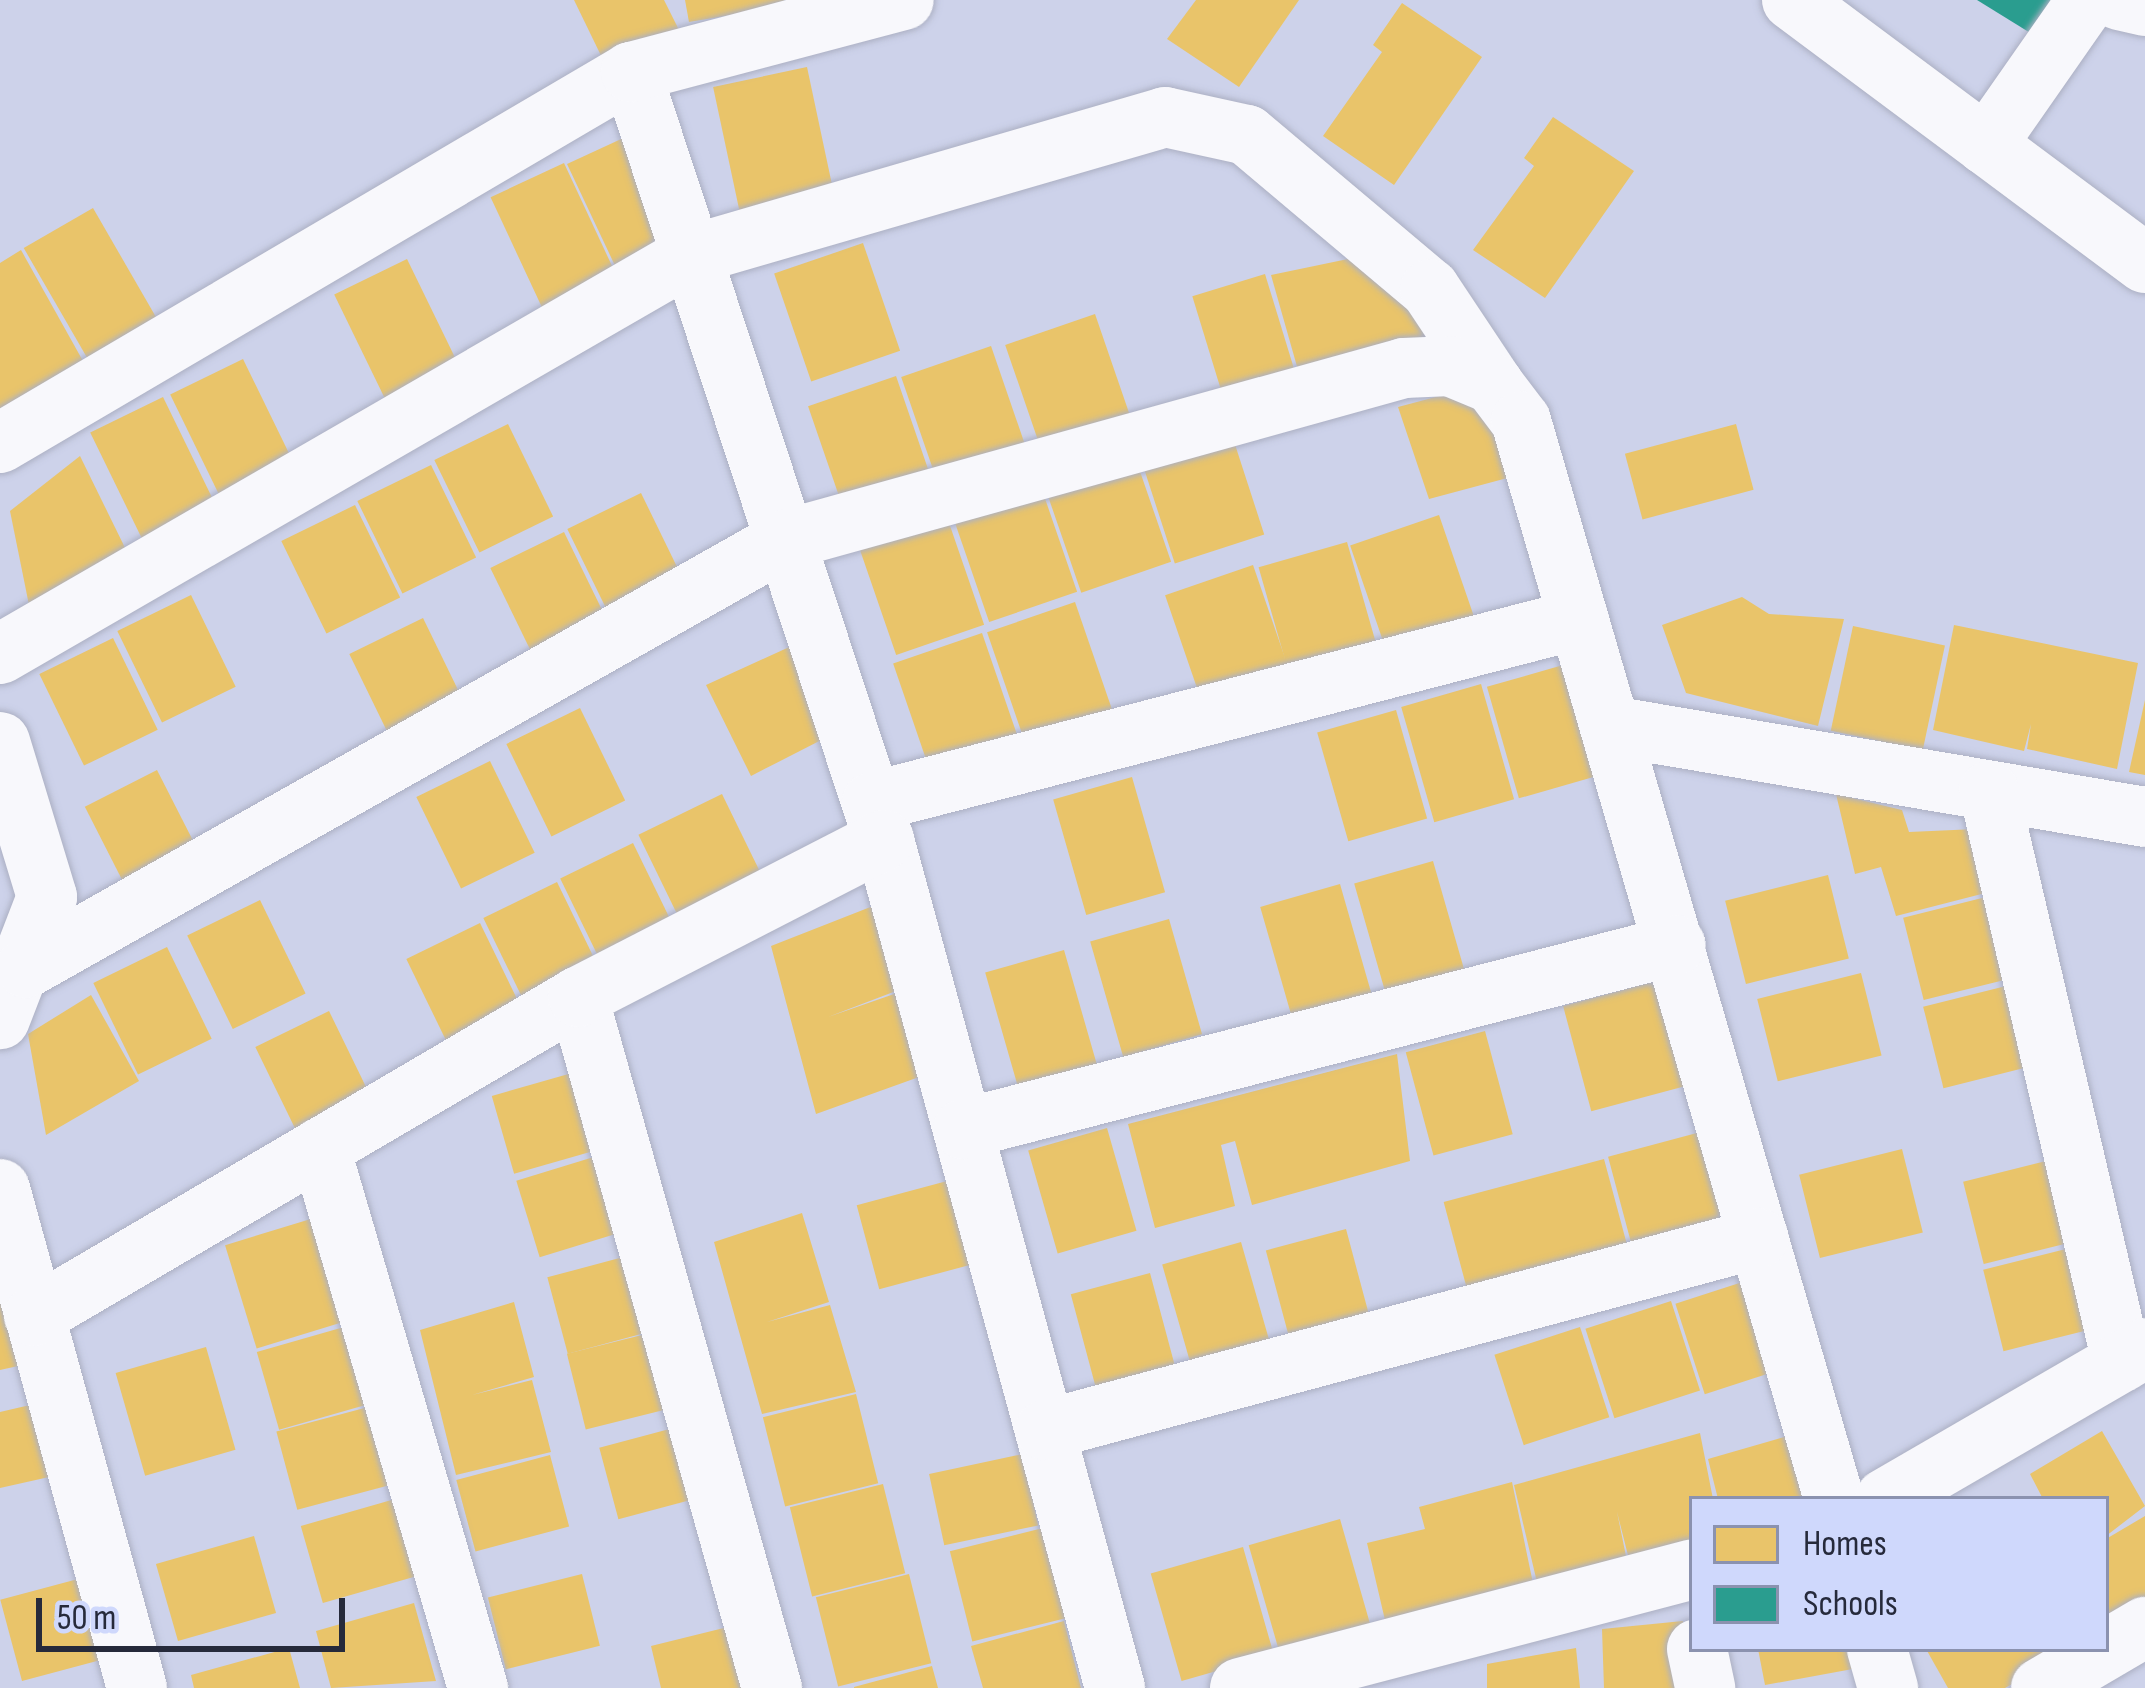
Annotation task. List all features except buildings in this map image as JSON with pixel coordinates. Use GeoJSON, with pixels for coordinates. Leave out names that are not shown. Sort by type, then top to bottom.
{"type":"FeatureCollection","features":[{"type":"Feature","properties":{"kind":"street"},"geometry":{"type":"LineString","coordinates":[[0,442],[631,72],[904,0]]}},
{"type":"Feature","properties":{"kind":"street"},"geometry":{"type":"LineString","coordinates":[[1792,0],[2145,263]]}},
{"type":"Feature","properties":{"kind":"street"},"geometry":{"type":"LineString","coordinates":[[1986,145],[2086,0]]}},
{"type":"Feature","properties":{"kind":"street"},"geometry":{"type":"LineString","coordinates":[[2120,0],[2145,6]]}},
{"type":"Feature","properties":{"kind":"street"},"geometry":{"type":"LineString","coordinates":[[631,72],[878,821],[1115,1688]]}},
{"type":"Feature","properties":{"kind":"street"},"geometry":{"type":"LineString","coordinates":[[0,654],[691,254],[1165,117],[1206,119],[1246,135],[1430,289],[1521,421],[1833,1496]]}},
{"type":"Feature","properties":{"kind":"street"},"geometry":{"type":"LineString","coordinates":[[13,994],[785,540],[1404,368],[1450,366],[1493,384]]}},
{"type":"Feature","properties":{"kind":"street"},"geometry":{"type":"LineString","coordinates":[[34,1316],[878,821],[1579,619]]}},
{"type":"Feature","properties":{"kind":"street"},"geometry":{"type":"LineString","coordinates":[[1611,726],[2145,818]]}},
{"type":"Feature","properties":{"kind":"street"},"geometry":{"type":"LineString","coordinates":[[0,742],[47,897],[13,994]]}},
{"type":"Feature","properties":{"kind":"street"},"geometry":{"type":"LineString","coordinates":[[1890,1496],[2134,1355],[1989,791]]}},
{"type":"Feature","properties":{"kind":"street"},"geometry":{"type":"LineString","coordinates":[[963,1129],[1676,945]]}},
{"type":"Feature","properties":{"kind":"street"},"geometry":{"type":"LineString","coordinates":[[578,997],[772,1688]]}},
{"type":"Feature","properties":{"kind":"street"},"geometry":{"type":"LineString","coordinates":[[320,1148],[478,1688]]}},
{"type":"Feature","properties":{"kind":"street"},"geometry":{"type":"LineString","coordinates":[[0,1189],[137,1688]]}},
{"type":"Feature","properties":{"kind":"street"},"geometry":{"type":"LineString","coordinates":[[1045,1430],[1759,1238]]}},
{"type":"Feature","properties":{"kind":"street"},"geometry":{"type":"LineString","coordinates":[[1240,1688],[1424,1664],[1688,1588]]}},
{"type":"Feature","properties":{"kind":"street"},"geometry":{"type":"LineString","coordinates":[[2109,1648],[2145,1627]]}},
{"type":"Feature","properties":{"kind":"street"},"geometry":{"type":"LineString","coordinates":[[1698,1652],[1705,1688]]}},
{"type":"Feature","properties":{"kind":"street"},"geometry":{"type":"LineString","coordinates":[[1878,1652],[1888,1688]]}},
{"type":"Feature","properties":{"kind":"street"},"geometry":{"type":"LineString","coordinates":[[2041,1688],[2102,1652]]}}]}
